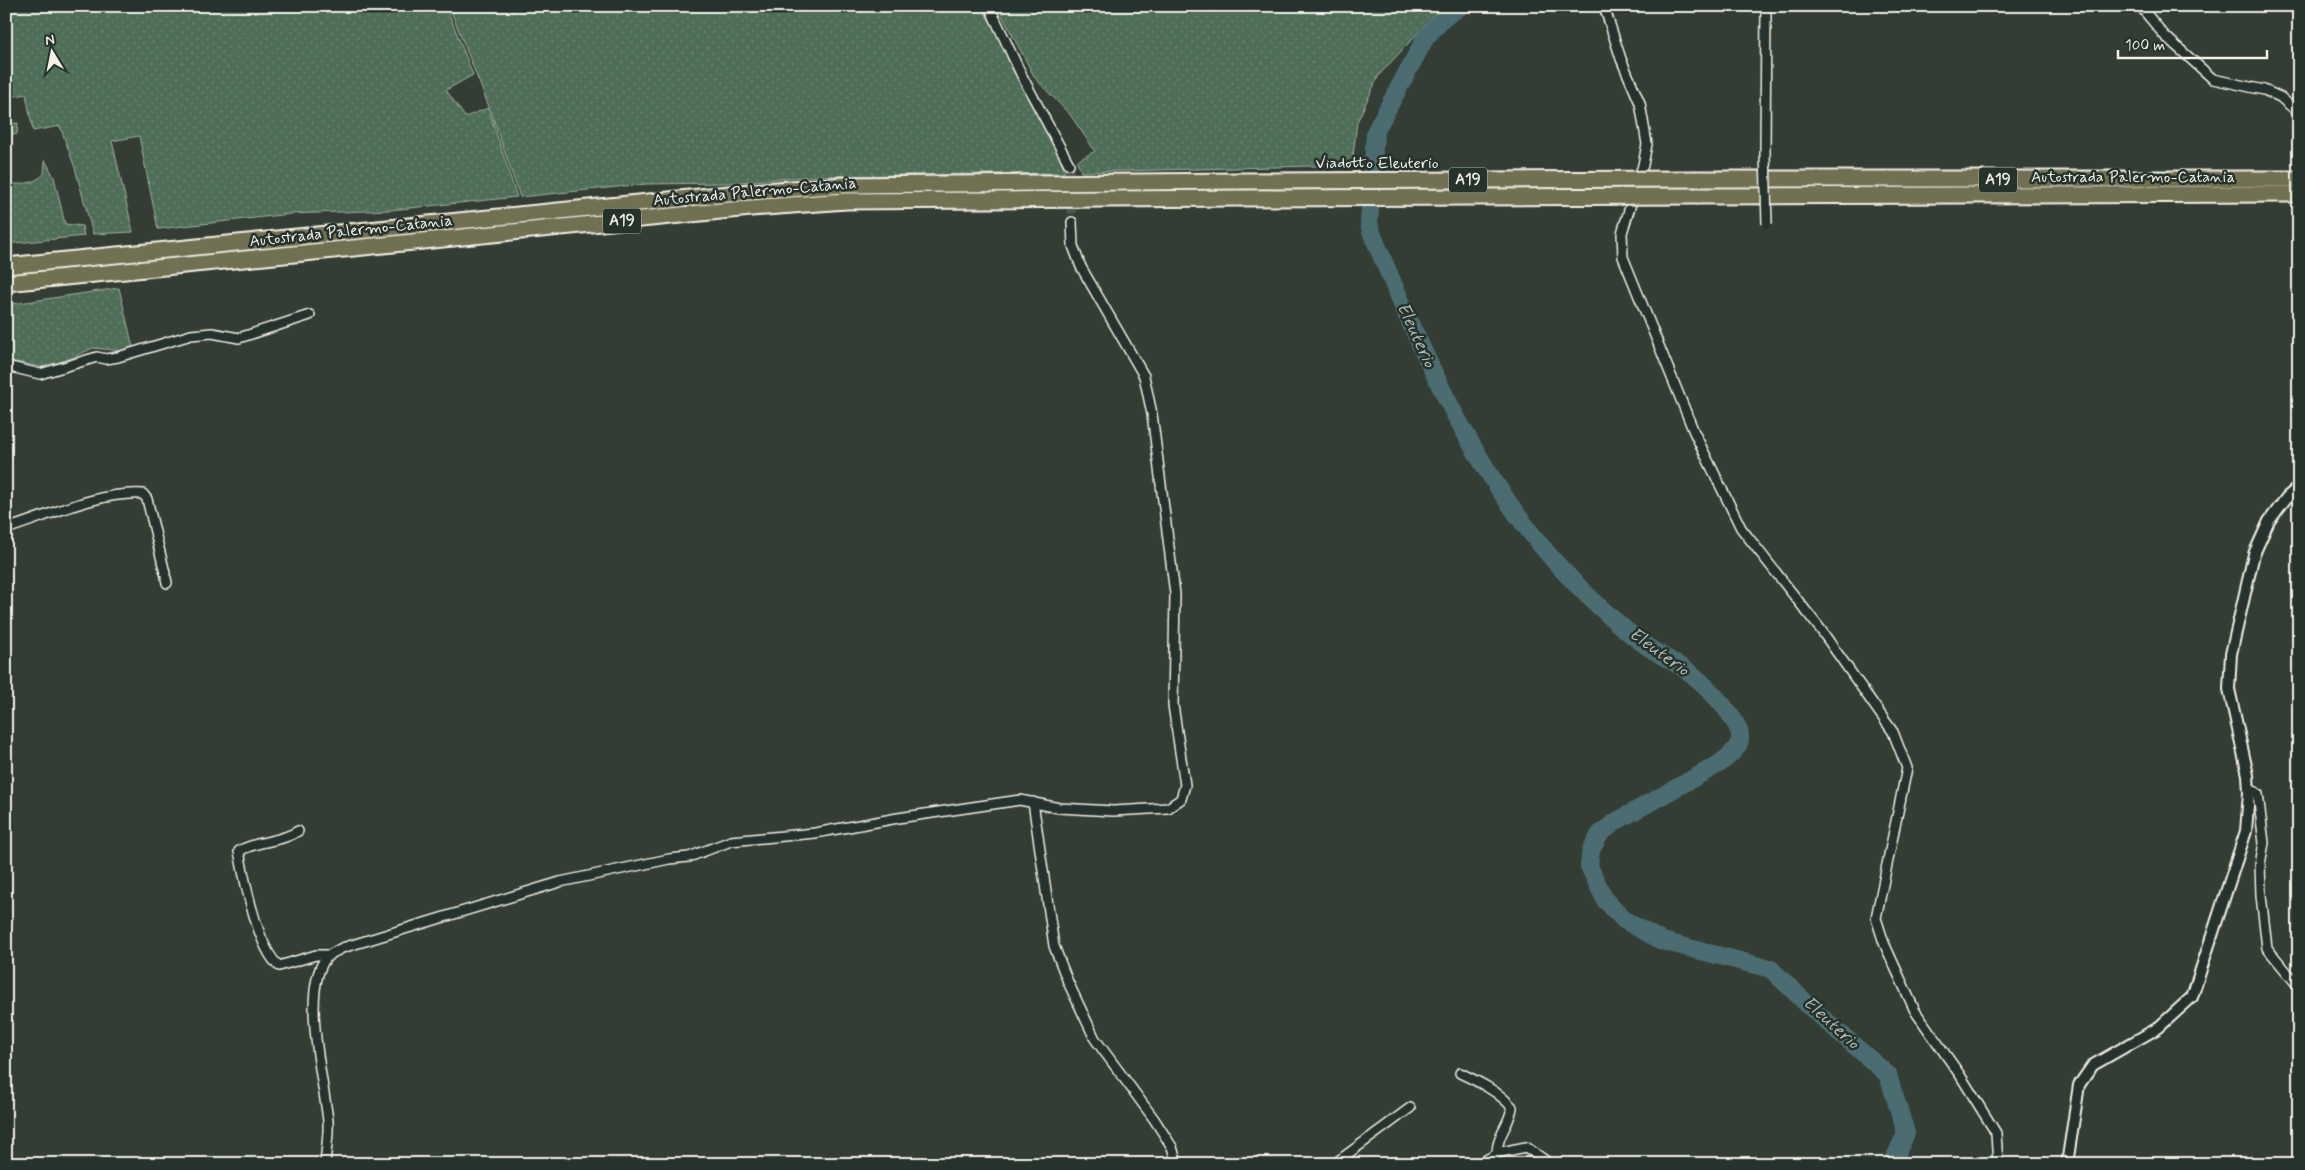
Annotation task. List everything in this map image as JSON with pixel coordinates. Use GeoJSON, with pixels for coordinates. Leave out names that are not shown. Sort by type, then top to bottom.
{"type":"FeatureCollection","features":[{"type":"Feature","properties":{"kind":"highway","name":"Autostrada Palermo-Catania"},"geometry":{"type":"LineString","coordinates":[[1697,179],[2299,179]]}},
{"type":"Feature","properties":{"kind":"highway","name":"Viadotto Eleuterio"},"geometry":{"type":"LineString","coordinates":[[1238,181],[1697,179]]}},
{"type":"Feature","properties":{"kind":"highway","name":"Autostrada Palermo-Catania"},"geometry":{"type":"LineString","coordinates":[[6,266],[844,185],[1238,181]]}},
{"type":"Feature","properties":{"kind":"highway","name":"Autostrada Palermo-Catania"},"geometry":{"type":"LineString","coordinates":[[6,283],[751,208],[836,202],[1239,198],[2299,194]]}},
{"type":"Feature","properties":{"kind":"street"},"geometry":{"type":"LineString","coordinates":[[990,6],[1022,76],[1069,164]]}},
{"type":"Feature","properties":{"kind":"street"},"geometry":{"type":"LineString","coordinates":[[1604,6],[1621,59],[1640,102],[1647,144],[1643,165],[1622,233],[1623,257],[1694,432],[1741,528],[1821,630],[1893,732],[1907,768],[1876,918],[1884,943],[1916,1011],[1960,1075],[1996,1134],[1998,1164]]}},
{"type":"Feature","properties":{"kind":"street"},"geometry":{"type":"LineString","coordinates":[[1766,6],[1765,153],[1767,224]]}},
{"type":"Feature","properties":{"kind":"street"},"geometry":{"type":"LineString","coordinates":[[2140,6],[2164,35],[2214,79],[2264,90],[2280,98],[2299,113]]}},
{"type":"Feature","properties":{"kind":"street"},"geometry":{"type":"LineString","coordinates":[[325,1164],[328,1122],[317,1048],[315,992],[318,976],[326,958],[342,948],[560,882],[669,859],[689,857],[731,841],[815,833],[898,818],[1020,800],[1059,808],[1113,811],[1168,808],[1181,799],[1185,785],[1173,704],[1175,594],[1149,398],[1144,376],[1081,267],[1073,246],[1072,222]]}},
{"type":"Feature","properties":{"kind":"street"},"geometry":{"type":"LineString","coordinates":[[6,366],[40,374],[97,357],[106,359],[118,357],[192,335],[212,333],[239,338],[310,315]]}},
{"type":"Feature","properties":{"kind":"street"},"geometry":{"type":"LineString","coordinates":[[2067,1164],[2079,1085],[2093,1065],[2158,1028],[2192,997],[2246,831],[2249,787],[2229,689],[2232,654],[2254,554],[2270,521],[2287,497],[2299,487]]}},
{"type":"Feature","properties":{"kind":"street"},"geometry":{"type":"LineString","coordinates":[[6,529],[104,497],[126,493],[143,494],[147,499],[166,578]]}},
{"type":"Feature","properties":{"kind":"street"},"geometry":{"type":"LineString","coordinates":[[2249,787],[2258,794],[2261,816],[2264,843],[2260,864],[2260,895],[2267,948],[2299,988]]}},
{"type":"Feature","properties":{"kind":"street"},"geometry":{"type":"LineString","coordinates":[[1033,802],[1054,946],[1068,982],[1095,1039],[1172,1147],[1178,1164]]}},
{"type":"Feature","properties":{"kind":"street"},"geometry":{"type":"LineString","coordinates":[[298,831],[291,836],[246,846],[238,851],[247,892],[265,944],[273,961],[279,966],[316,955],[330,955]]}},
{"type":"Feature","properties":{"kind":"street"},"geometry":{"type":"LineString","coordinates":[[1460,1073],[1482,1084],[1512,1107],[1511,1116],[1497,1142],[1497,1154]]}},
{"type":"Feature","properties":{"kind":"street"},"geometry":{"type":"LineString","coordinates":[[1334,1164],[1410,1108]]}},
{"type":"Feature","properties":{"kind":"street"},"geometry":{"type":"LineString","coordinates":[[1478,1164],[1513,1148],[1526,1147],[1550,1164]]}},
{"type":"Feature","properties":{"kind":"green space"},"geometry":{"type":"Polygon","coordinates":[[[6,6],[446,6],[473,75],[446,90],[465,117],[488,108],[517,197],[390,210],[290,214],[158,229],[139,136],[112,141],[133,232],[93,234],[75,168],[60,126],[33,131],[26,94],[6,98],[6,6]]]}},
{"type":"Feature","properties":{"kind":"green space"},"geometry":{"type":"Polygon","coordinates":[[[449,6],[982,6],[1003,44],[1012,69],[1050,132],[1065,173],[816,176],[726,183],[646,184],[520,197],[491,112],[449,6]]]}},
{"type":"Feature","properties":{"kind":"green space"},"geometry":{"type":"Polygon","coordinates":[[[997,6],[1443,6],[1379,75],[1357,122],[1352,165],[1081,172],[1077,161],[1095,151],[1071,116],[1035,78],[997,6]]]}},
{"type":"Feature","properties":{"kind":"green space"},"geometry":{"type":"Polygon","coordinates":[[[18,123],[17,134],[6,136],[6,124],[18,123]]]}},
{"type":"Feature","properties":{"kind":"green space"},"geometry":{"type":"Polygon","coordinates":[[[45,160],[54,177],[65,224],[82,226],[84,236],[6,244],[6,182],[21,184],[36,180],[44,174],[45,160]]]}},
{"type":"Feature","properties":{"kind":"green space"},"geometry":{"type":"Polygon","coordinates":[[[119,288],[134,352],[93,348],[67,360],[41,367],[6,360],[6,305],[119,288]]]}},
{"type":"Feature","properties":{"kind":"waterway","name":"Eleuterio"},"geometry":{"type":"LineString","coordinates":[[1461,6],[1445,17],[1426,37],[1375,132],[1369,224],[1371,231],[1433,371],[1482,463],[1511,506],[1542,547],[1584,592],[1632,635],[1701,682],[1728,712],[1739,731],[1740,739],[1737,747],[1719,764],[1615,822],[1600,834],[1591,850],[1589,866],[1605,900],[1624,920],[1662,941],[1771,969],[1809,1006],[1888,1075],[1906,1133],[1892,1164]]}},
{"type":"Feature","properties":{"kind":"tunnel"},"geometry":{"type":"LineString","coordinates":[[1069,164],[1072,222]]}}]}
